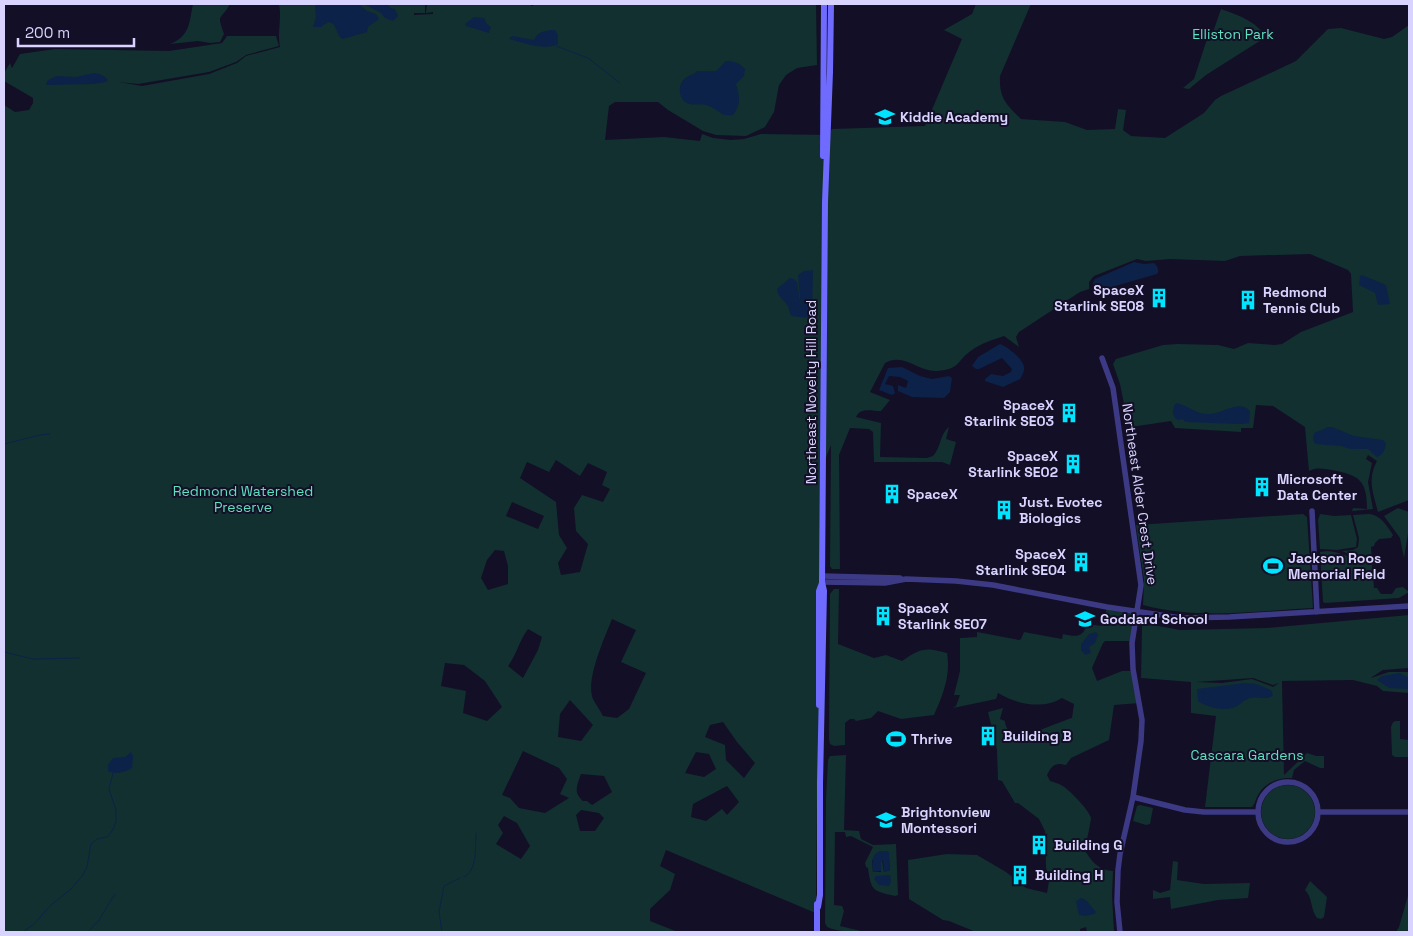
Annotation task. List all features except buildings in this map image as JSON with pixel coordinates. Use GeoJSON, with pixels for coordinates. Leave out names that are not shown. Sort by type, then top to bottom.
{"type":"FeatureCollection","features":[{"type":"Feature","properties":{"kind":"main road","name":"Northeast Novelty Hill Road"},"geometry":{"type":"LineString","coordinates":[[824,4],[823,120],[825,202]]}},
{"type":"Feature","properties":{"kind":"main road","name":"Northeast Novelty Hill Road"},"geometry":{"type":"LineString","coordinates":[[817,932],[820,895],[820,783],[823,691],[825,202],[830,72],[830,4]]}},
{"type":"Feature","properties":{"kind":"street","name":"Northeast Alder Crest Drive"},"geometry":{"type":"LineString","coordinates":[[1102,358],[1113,388],[1140,576],[1140,598],[1132,641],[1133,668],[1142,720],[1140,753],[1118,872],[1117,902],[1120,932]]}},
{"type":"Feature","properties":{"kind":"street"},"geometry":{"type":"LineString","coordinates":[[1312,511],[1317,612]]}},
{"type":"Feature","properties":{"kind":"street"},"geometry":{"type":"LineString","coordinates":[[822,579],[885,583],[906,579],[956,580],[993,585],[1170,618],[1190,619],[1409,606]]}},
{"type":"Feature","properties":{"kind":"street"},"geometry":{"type":"LineString","coordinates":[[1288,781],[1299,784],[1308,790],[1315,799],[1318,812],[1311,831],[1302,838],[1291,842],[1279,840],[1268,834],[1261,825],[1258,812],[1260,801],[1266,791],[1276,784],[1288,781]]}},
{"type":"Feature","properties":{"kind":"street"},"geometry":{"type":"LineString","coordinates":[[1133,797],[1185,810],[1258,812]]}},
{"type":"Feature","properties":{"kind":"street"},"geometry":{"type":"LineString","coordinates":[[1318,812],[1409,812]]}},
{"type":"Feature","properties":{"kind":"green space"},"geometry":{"type":"Polygon","coordinates":[[[193,4],[230,4],[220,19],[224,34],[220,42],[198,41],[170,44],[177,41],[188,28],[193,4]]]}},
{"type":"Feature","properties":{"kind":"green space","name":"Redmond Watershed Preserve"},"geometry":{"type":"Polygon","coordinates":[[[279,4],[425,4],[425,13],[414,13],[414,15],[433,14],[433,12],[426,13],[427,4],[531,4],[533,6],[534,4],[816,4],[817,65],[797,68],[786,75],[779,85],[774,112],[765,127],[746,136],[716,135],[703,131],[658,102],[615,102],[609,106],[605,140],[664,137],[700,141],[702,134],[713,138],[731,140],[744,139],[761,134],[828,135],[832,129],[925,126],[962,39],[944,30],[972,14],[976,4],[1031,4],[1000,76],[1004,100],[1021,119],[1065,122],[1087,130],[1115,129],[1118,109],[1126,110],[1123,130],[1131,136],[1165,138],[1204,113],[1221,96],[1296,61],[1328,29],[1341,28],[1384,39],[1392,37],[1409,25],[1409,500],[1378,512],[1372,480],[1372,474],[1377,461],[1368,455],[1366,459],[1372,463],[1368,482],[1373,509],[1352,511],[1353,508],[1367,509],[1367,499],[1360,480],[1349,474],[1332,470],[1318,469],[1309,471],[1305,427],[1273,406],[1256,405],[1253,428],[1241,428],[1241,432],[1175,428],[1171,421],[1131,427],[1128,424],[1120,384],[1113,364],[1116,359],[1163,345],[1218,345],[1234,349],[1248,343],[1282,344],[1301,332],[1353,312],[1351,274],[1348,270],[1310,254],[1240,256],[1225,261],[1170,259],[1146,261],[1137,259],[1094,276],[1089,282],[1089,289],[1080,292],[1019,332],[1016,337],[1019,347],[1004,336],[976,348],[958,364],[945,370],[937,371],[924,369],[905,361],[892,360],[885,363],[870,392],[890,400],[881,411],[863,411],[856,417],[881,423],[880,457],[927,458],[933,456],[949,427],[946,439],[956,442],[950,465],[942,462],[874,462],[873,432],[869,429],[850,428],[839,455],[840,569],[832,569],[830,566],[831,445],[823,465],[820,783],[817,798],[816,893],[818,914],[666,850],[660,866],[675,874],[670,890],[650,909],[650,921],[678,932],[4,932],[4,105],[15,112],[29,110],[33,103],[33,98],[4,81],[4,73],[10,63],[12,68],[20,54],[55,49],[169,51],[222,43],[227,36],[276,36],[279,46],[246,55],[236,62],[209,72],[138,84],[119,82],[142,86],[209,74],[237,63],[246,56],[280,47],[279,4]],[[556,460],[549,472],[527,462],[520,478],[556,502],[559,535],[567,548],[558,563],[561,575],[580,572],[588,544],[576,531],[574,508],[582,495],[603,502],[610,489],[602,485],[607,472],[588,463],[580,476],[556,460]],[[512,502],[506,516],[538,529],[544,516],[512,502]],[[495,550],[487,560],[481,578],[488,590],[508,584],[508,566],[504,551],[495,550]],[[612,619],[597,659],[591,691],[593,699],[603,716],[617,718],[629,709],[646,673],[621,662],[636,630],[612,619]],[[528,629],[508,666],[523,678],[538,650],[542,637],[528,629]],[[445,663],[441,686],[466,691],[463,713],[487,721],[502,707],[485,681],[464,665],[445,663]],[[570,700],[560,714],[558,737],[581,741],[593,725],[570,700]],[[723,722],[710,725],[705,737],[725,745],[726,760],[744,778],[755,763],[723,722]],[[523,751],[502,795],[510,798],[519,808],[545,813],[569,798],[560,794],[567,779],[559,768],[523,751]],[[696,752],[685,773],[704,777],[716,769],[709,754],[696,752]],[[581,774],[577,785],[580,798],[592,805],[612,792],[604,776],[581,774]],[[727,786],[693,804],[691,817],[706,821],[722,809],[727,815],[739,802],[727,786]],[[581,810],[576,815],[580,831],[595,831],[604,818],[599,813],[581,810]],[[504,816],[498,825],[503,833],[496,844],[521,859],[530,846],[517,823],[504,816]]]}},
{"type":"Feature","properties":{"kind":"green space","name":"Elliston Park"},"geometry":{"type":"Polygon","coordinates":[[[1221,9],[1252,23],[1266,37],[1206,75],[1189,89],[1183,88],[1194,79],[1206,42],[1212,35],[1221,9]]]}},
{"type":"Feature","properties":{"kind":"green space"},"geometry":{"type":"Polygon","coordinates":[[[1398,508],[1409,512],[1409,527],[1404,558],[1400,538],[1384,516],[1398,508]]]}},
{"type":"Feature","properties":{"kind":"green space"},"geometry":{"type":"Polygon","coordinates":[[[1303,514],[1307,517],[1313,608],[1206,613],[1164,610],[1143,605],[1144,580],[1136,525],[1303,514]]]}},
{"type":"Feature","properties":{"kind":"green space"},"geometry":{"type":"Polygon","coordinates":[[[1320,514],[1334,516],[1351,515],[1357,539],[1356,547],[1337,550],[1320,549],[1318,520],[1320,514]]]}},
{"type":"Feature","properties":{"kind":"green space"},"geometry":{"type":"Polygon","coordinates":[[[1369,514],[1377,516],[1393,535],[1391,538],[1379,539],[1371,547],[1372,560],[1375,560],[1375,562],[1365,561],[1342,551],[1353,550],[1358,547],[1359,538],[1353,515],[1369,514]]]}},
{"type":"Feature","properties":{"kind":"green space"},"geometry":{"type":"Polygon","coordinates":[[[1327,551],[1375,564],[1372,565],[1374,588],[1377,588],[1381,594],[1392,594],[1396,588],[1403,587],[1409,592],[1399,598],[1323,602],[1320,552],[1327,551]]]}},
{"type":"Feature","properties":{"kind":"green space"},"geometry":{"type":"Polygon","coordinates":[[[834,589],[839,589],[838,644],[874,658],[886,655],[902,661],[914,653],[928,649],[947,653],[947,677],[934,715],[901,719],[878,711],[871,718],[856,721],[850,719],[845,723],[845,745],[834,746],[830,744],[830,594],[834,589]]]}},
{"type":"Feature","properties":{"kind":"green space"},"geometry":{"type":"Polygon","coordinates":[[[1107,607],[1138,612],[1132,641],[1105,641],[1092,668],[1097,681],[1122,671],[1133,671],[1140,703],[1114,705],[1109,740],[1071,758],[1066,765],[1054,765],[1047,775],[1050,781],[1060,784],[1068,790],[1090,815],[1090,824],[1084,849],[1096,864],[1103,869],[1113,871],[1114,932],[1087,932],[1086,927],[1080,929],[1080,932],[976,932],[943,920],[909,899],[908,860],[947,854],[977,855],[1006,872],[1026,888],[1047,893],[1049,881],[1046,867],[1045,831],[1039,819],[1018,803],[1015,803],[1002,781],[998,780],[997,750],[988,712],[1003,708],[1000,719],[1005,721],[1006,727],[1010,731],[1021,735],[1072,718],[1074,704],[1062,698],[1047,704],[1021,703],[998,693],[996,699],[953,708],[956,706],[960,695],[954,695],[960,671],[960,638],[977,637],[977,632],[1019,640],[1024,632],[1062,639],[1063,634],[1075,636],[1081,634],[1087,624],[1101,626],[1107,607]]]}},
{"type":"Feature","properties":{"kind":"green space","name":"Cascara Gardens"},"geometry":{"type":"Polygon","coordinates":[[[1409,615],[1409,668],[1383,670],[1371,678],[1389,672],[1409,672],[1409,693],[1383,691],[1377,686],[1353,680],[1282,681],[1284,775],[1307,753],[1324,756],[1324,768],[1305,761],[1294,770],[1292,778],[1277,780],[1263,788],[1252,807],[1205,807],[1216,716],[1191,713],[1191,682],[1141,678],[1142,626],[1153,625],[1180,630],[1267,628],[1409,615]],[[1253,678],[1196,682],[1222,683],[1252,679],[1273,687],[1279,683],[1273,685],[1253,678]]]}},
{"type":"Feature","properties":{"kind":"green space"},"geometry":{"type":"Polygon","coordinates":[[[1400,721],[1400,739],[1409,740],[1408,757],[1395,757],[1392,755],[1391,727],[1393,722],[1400,721]]]}},
{"type":"Feature","properties":{"kind":"green space"},"geometry":{"type":"Polygon","coordinates":[[[846,755],[844,830],[859,831],[861,839],[873,845],[896,844],[898,895],[895,896],[877,891],[870,881],[868,868],[865,863],[873,847],[851,836],[846,837],[845,832],[835,832],[834,905],[842,906],[844,911],[840,926],[865,932],[836,930],[827,927],[825,923],[826,799],[828,760],[830,756],[846,755]],[[888,851],[872,860],[873,872],[881,872],[880,861],[882,860],[884,872],[890,870],[888,851]]]}},
{"type":"Feature","properties":{"kind":"green space"},"geometry":{"type":"Polygon","coordinates":[[[1288,785],[1298,787],[1307,793],[1313,802],[1315,812],[1313,822],[1307,831],[1298,837],[1288,839],[1278,837],[1269,831],[1263,822],[1261,812],[1263,802],[1269,793],[1278,787],[1288,785]]]}},
{"type":"Feature","properties":{"kind":"green space"},"geometry":{"type":"Polygon","coordinates":[[[1137,806],[1153,808],[1150,824],[1146,825],[1133,821],[1137,806]]]}},
{"type":"Feature","properties":{"kind":"green space"},"geometry":{"type":"Polygon","coordinates":[[[1173,861],[1178,862],[1177,880],[1204,884],[1250,883],[1248,898],[1218,900],[1171,909],[1170,897],[1153,899],[1153,890],[1160,893],[1170,890],[1173,861]]]}},
{"type":"Feature","properties":{"kind":"green space"},"geometry":{"type":"Polygon","coordinates":[[[1310,881],[1327,897],[1324,917],[1321,919],[1315,915],[1308,893],[1305,890],[1310,881]]]}},
{"type":"Feature","properties":{"kind":"green space"},"geometry":{"type":"Polygon","coordinates":[[[1409,892],[1409,932],[1396,932],[1399,927],[1409,892]]]}},
{"type":"Feature","properties":{"kind":"water"},"geometry":{"type":"Polygon","coordinates":[[[317,4],[359,4],[367,11],[376,14],[379,19],[368,27],[367,32],[343,39],[331,23],[328,22],[321,27],[313,27],[317,4]]]}},
{"type":"Feature","properties":{"kind":"water"},"geometry":{"type":"Polygon","coordinates":[[[364,4],[387,4],[395,9],[398,16],[393,21],[364,4]]]}},
{"type":"Feature","properties":{"kind":"water"},"geometry":{"type":"Polygon","coordinates":[[[474,17],[484,18],[491,27],[489,33],[466,26],[465,24],[474,17]]]}},
{"type":"Feature","properties":{"kind":"water"},"geometry":{"type":"Polygon","coordinates":[[[555,30],[558,35],[558,44],[552,46],[534,46],[509,39],[512,36],[534,40],[541,33],[555,30]]]}},
{"type":"Feature","properties":{"kind":"water"},"geometry":{"type":"Polygon","coordinates":[[[726,61],[737,63],[745,69],[744,76],[736,84],[739,100],[733,115],[723,114],[705,105],[688,104],[682,99],[680,85],[684,79],[697,71],[716,71],[726,61]]]}},
{"type":"Feature","properties":{"kind":"water"},"geometry":{"type":"Polygon","coordinates":[[[94,73],[102,75],[108,80],[94,84],[46,85],[48,80],[57,76],[76,77],[94,73]]]}},
{"type":"Feature","properties":{"kind":"water"},"geometry":{"type":"Polygon","coordinates":[[[1134,262],[1154,263],[1158,268],[1158,273],[1098,291],[1093,288],[1095,279],[1134,262]]]}},
{"type":"Feature","properties":{"kind":"water"},"geometry":{"type":"Polygon","coordinates":[[[813,270],[812,316],[809,318],[791,316],[788,306],[778,294],[777,289],[790,278],[794,279],[797,282],[801,308],[798,275],[804,271],[813,270]]]}},
{"type":"Feature","properties":{"kind":"water"},"geometry":{"type":"Polygon","coordinates":[[[1362,275],[1386,285],[1390,304],[1378,305],[1375,293],[1359,285],[1360,276],[1362,275]]]}},
{"type":"Feature","properties":{"kind":"water"},"geometry":{"type":"Polygon","coordinates":[[[1000,344],[1011,350],[1018,357],[1024,369],[1020,379],[1003,387],[985,381],[991,374],[1003,376],[1011,372],[1012,369],[1002,358],[979,369],[972,366],[978,357],[1000,344]]]}},
{"type":"Feature","properties":{"kind":"water"},"geometry":{"type":"Polygon","coordinates":[[[902,367],[920,376],[932,379],[949,376],[952,378],[950,392],[944,398],[912,397],[898,391],[898,385],[906,388],[908,381],[900,377],[889,376],[885,384],[893,386],[895,393],[892,395],[879,390],[888,368],[902,367]]]}},
{"type":"Feature","properties":{"kind":"water"},"geometry":{"type":"Polygon","coordinates":[[[1176,403],[1205,414],[1241,406],[1250,411],[1249,423],[1185,422],[1183,419],[1178,420],[1173,414],[1176,403]]]}},
{"type":"Feature","properties":{"kind":"water"},"geometry":{"type":"Polygon","coordinates":[[[1328,427],[1354,436],[1383,440],[1386,443],[1384,450],[1377,457],[1368,449],[1350,449],[1341,446],[1315,444],[1313,439],[1314,433],[1328,427]]]}},
{"type":"Feature","properties":{"kind":"water"},"geometry":{"type":"Polygon","coordinates":[[[1096,632],[1098,635],[1095,643],[1089,647],[1091,653],[1085,655],[1081,650],[1081,644],[1089,634],[1096,632]]]}},
{"type":"Feature","properties":{"kind":"water"},"geometry":{"type":"Polygon","coordinates":[[[1400,673],[1409,678],[1409,689],[1389,688],[1377,680],[1382,676],[1400,673]]]}},
{"type":"Feature","properties":{"kind":"water"},"geometry":{"type":"Polygon","coordinates":[[[1245,683],[1256,684],[1271,690],[1273,695],[1268,698],[1250,698],[1228,709],[1214,708],[1198,701],[1197,689],[1245,683]]]}},
{"type":"Feature","properties":{"kind":"water"},"geometry":{"type":"Polygon","coordinates":[[[131,752],[133,756],[132,768],[120,773],[108,771],[108,765],[113,758],[125,757],[131,752]]]}},
{"type":"Feature","properties":{"kind":"water"},"geometry":{"type":"Polygon","coordinates":[[[880,851],[889,852],[890,870],[884,872],[883,861],[881,860],[881,871],[874,872],[873,859],[880,851]]]}},
{"type":"Feature","properties":{"kind":"water"},"geometry":{"type":"Polygon","coordinates":[[[890,875],[891,882],[889,886],[879,885],[874,879],[876,876],[890,875]]]}},
{"type":"Feature","properties":{"kind":"water"},"geometry":{"type":"Polygon","coordinates":[[[1081,898],[1086,900],[1096,912],[1095,914],[1079,915],[1076,901],[1081,898]]]}},
{"type":"Feature","properties":{"kind":"waterway"},"geometry":{"type":"LineString","coordinates":[[556,46],[588,58],[620,83]]}},
{"type":"Feature","properties":{"kind":"waterway"},"geometry":{"type":"LineString","coordinates":[[4,444],[50,434]]}},
{"type":"Feature","properties":{"kind":"waterway"},"geometry":{"type":"LineString","coordinates":[[4,652],[33,659],[80,658]]}},
{"type":"Feature","properties":{"kind":"waterway"},"geometry":{"type":"LineString","coordinates":[[23,932],[71,889],[87,867],[91,844],[97,839],[107,837],[112,831],[116,822],[116,810],[109,789],[113,773]]}},
{"type":"Feature","properties":{"kind":"waterway"},"geometry":{"type":"LineString","coordinates":[[464,877],[472,869],[474,863],[476,833]]}},
{"type":"Feature","properties":{"kind":"waterway"},"geometry":{"type":"LineString","coordinates":[[442,932],[439,912],[444,886],[460,878]]}},
{"type":"Feature","properties":{"kind":"waterway"},"geometry":{"type":"LineString","coordinates":[[88,932],[99,920],[115,894]]}},
{"type":"Feature","properties":{"kind":"place","name":"Kiddie Academy"},"geometry":{"type":"Point","coordinates":[885,117]}},
{"type":"Feature","properties":{"kind":"place","name":"SpaceX Starlink SE08"},"geometry":{"type":"Point","coordinates":[1159,298]}},
{"type":"Feature","properties":{"kind":"place","name":"Redmond Tennis Club"},"geometry":{"type":"Point","coordinates":[1248,300]}},
{"type":"Feature","properties":{"kind":"place","name":"SpaceX Starlink SE03"},"geometry":{"type":"Point","coordinates":[1069,413]}},
{"type":"Feature","properties":{"kind":"place","name":"SpaceX Starlink SE02"},"geometry":{"type":"Point","coordinates":[1073,464]}},
{"type":"Feature","properties":{"kind":"place","name":"Microsoft Data Center"},"geometry":{"type":"Point","coordinates":[1262,487]}},
{"type":"Feature","properties":{"kind":"place","name":"SpaceX"},"geometry":{"type":"Point","coordinates":[892,494]}},
{"type":"Feature","properties":{"kind":"place","name":"Just. Evotec Biologics"},"geometry":{"type":"Point","coordinates":[1004,510]}},
{"type":"Feature","properties":{"kind":"place","name":"SpaceX Starlink SE04"},"geometry":{"type":"Point","coordinates":[1081,562]}},
{"type":"Feature","properties":{"kind":"place","name":"Jackson Roos Memorial Field"},"geometry":{"type":"Point","coordinates":[1273,566]}},
{"type":"Feature","properties":{"kind":"place","name":"SpaceX Starlink SE07"},"geometry":{"type":"Point","coordinates":[883,616]}},
{"type":"Feature","properties":{"kind":"place","name":"Goddard School"},"geometry":{"type":"Point","coordinates":[1085,619]}},
{"type":"Feature","properties":{"kind":"place","name":"Building B"},"geometry":{"type":"Point","coordinates":[988,736]}},
{"type":"Feature","properties":{"kind":"place","name":"Thrive"},"geometry":{"type":"Point","coordinates":[896,739]}},
{"type":"Feature","properties":{"kind":"place","name":"Brightonview Montessori"},"geometry":{"type":"Point","coordinates":[886,820]}},
{"type":"Feature","properties":{"kind":"place","name":"Building G"},"geometry":{"type":"Point","coordinates":[1039,845]}},
{"type":"Feature","properties":{"kind":"place","name":"Building H"},"geometry":{"type":"Point","coordinates":[1020,875]}}]}
